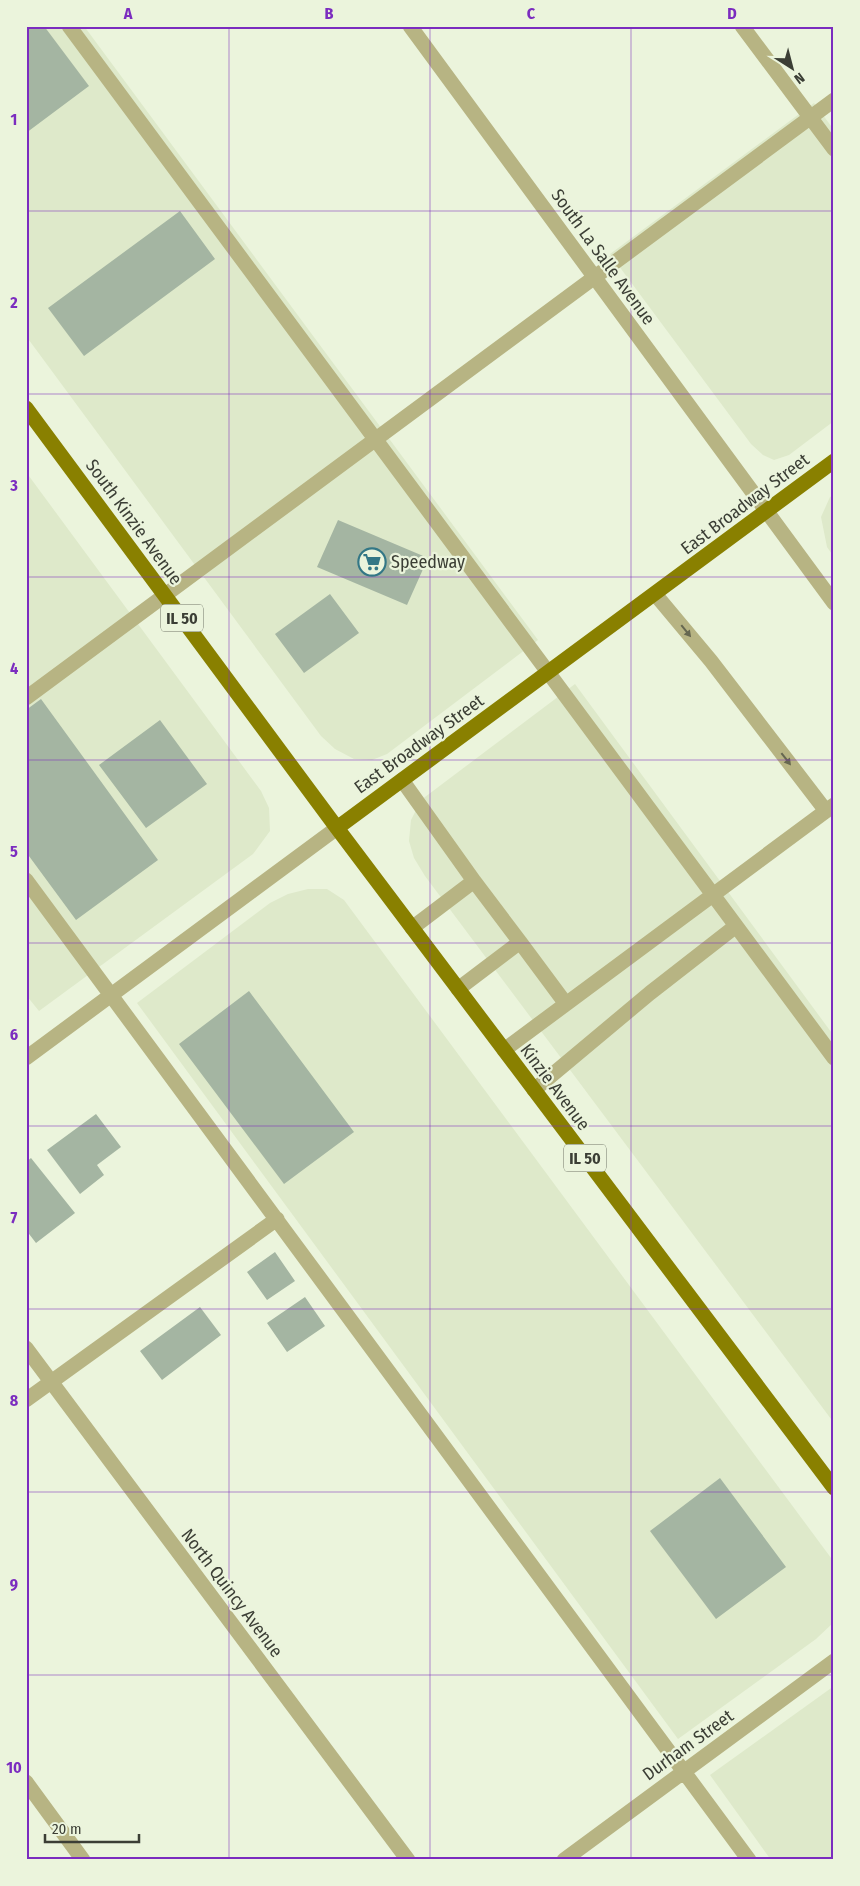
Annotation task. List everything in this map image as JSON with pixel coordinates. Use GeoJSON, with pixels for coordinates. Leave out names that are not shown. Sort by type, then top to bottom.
{"type":"FeatureCollection","features":[{"type":"Feature","properties":{"kind":"main road","name":"South Kinzie Avenue"},"geometry":{"type":"LineString","coordinates":[[26,408],[337,828]]}},
{"type":"Feature","properties":{"kind":"main road","name":"East Broadway Street"},"geometry":{"type":"LineString","coordinates":[[337,828],[834,461]]}},
{"type":"Feature","properties":{"kind":"main road","name":"Kinzie Avenue"},"geometry":{"type":"LineString","coordinates":[[337,828],[834,1488]]}},
{"type":"Feature","properties":{"kind":"street"},"geometry":{"type":"LineString","coordinates":[[69,26],[834,1058]]}},
{"type":"Feature","properties":{"kind":"street","name":"South La Salle Avenue"},"geometry":{"type":"LineString","coordinates":[[410,26],[834,603]]}},
{"type":"Feature","properties":{"kind":"street"},"geometry":{"type":"LineString","coordinates":[[742,26],[834,149]]}},
{"type":"Feature","properties":{"kind":"street"},"geometry":{"type":"LineString","coordinates":[[26,698],[834,100]]}},
{"type":"Feature","properties":{"kind":"street"},"geometry":{"type":"LineString","coordinates":[[504,1050],[830,808],[655,594]]}},
{"type":"Feature","properties":{"kind":"street"},"geometry":{"type":"LineString","coordinates":[[402,780],[474,881],[566,1004]]}},
{"type":"Feature","properties":{"kind":"street","name":"East Broadway Street"},"geometry":{"type":"LineString","coordinates":[[26,1058],[337,828]]}},
{"type":"Feature","properties":{"kind":"street"},"geometry":{"type":"LineString","coordinates":[[26,880],[749,1860]]}},
{"type":"Feature","properties":{"kind":"street"},"geometry":{"type":"LineString","coordinates":[[412,928],[474,881]]}},
{"type":"Feature","properties":{"kind":"street"},"geometry":{"type":"LineString","coordinates":[[534,1090],[650,993],[736,926]]}},
{"type":"Feature","properties":{"kind":"street"},"geometry":{"type":"LineString","coordinates":[[458,989],[520,942]]}},
{"type":"Feature","properties":{"kind":"street"},"geometry":{"type":"LineString","coordinates":[[26,1400],[277,1219]]}},
{"type":"Feature","properties":{"kind":"street","name":"North Quincy Avenue"},"geometry":{"type":"LineString","coordinates":[[26,1348],[408,1860]]}},
{"type":"Feature","properties":{"kind":"street","name":"Durham Street"},"geometry":{"type":"LineString","coordinates":[[564,1860],[834,1661]]}},
{"type":"Feature","properties":{"kind":"street"},"geometry":{"type":"LineString","coordinates":[[26,1782],[83,1860]]}},
{"type":"Feature","properties":{"kind":"shaded area"},"geometry":{"type":"Polygon","coordinates":[[[26,26],[84,26],[538,640],[387,754],[372,760],[354,759],[335,749],[321,736],[26,336],[26,26]]]}},
{"type":"Feature","properties":{"kind":"shaded area"},"geometry":{"type":"Polygon","coordinates":[[[814,103],[834,130],[834,421],[789,455],[774,460],[763,455],[751,444],[610,254],[814,103]]]}},
{"type":"Feature","properties":{"kind":"shaded area"},"geometry":{"type":"Polygon","coordinates":[[[26,472],[261,791],[269,808],[270,831],[253,854],[39,1011],[26,995],[26,472]]]}},
{"type":"Feature","properties":{"kind":"shaded area"},"geometry":{"type":"Polygon","coordinates":[[[834,495],[834,557],[827,547],[821,517],[830,497],[834,495]]]}},
{"type":"Feature","properties":{"kind":"shaded area"},"geometry":{"type":"Polygon","coordinates":[[[575,684],[834,1036],[834,1423],[425,876],[414,858],[409,841],[411,820],[421,800],[575,684]]]}},
{"type":"Feature","properties":{"kind":"shaded area"},"geometry":{"type":"Polygon","coordinates":[[[308,889],[327,889],[344,900],[834,1562],[834,1622],[816,1639],[678,1739],[137,1003],[270,903],[288,894],[308,889]]]}},
{"type":"Feature","properties":{"kind":"shaded area"},"geometry":{"type":"Polygon","coordinates":[[[834,1686],[834,1860],[771,1860],[710,1775],[834,1686]]]}},
{"type":"Feature","properties":{"kind":"building"},"geometry":{"type":"Polygon","coordinates":[[[26,26],[44,26],[89,86],[26,133],[26,26]]]}},
{"type":"Feature","properties":{"kind":"building"},"geometry":{"type":"Polygon","coordinates":[[[180,211],[215,259],[84,356],[48,308],[180,211]]]}},
{"type":"Feature","properties":{"kind":"building","name":"Speedway"},"geometry":{"type":"Polygon","coordinates":[[[338,520],[428,558],[407,605],[317,567],[338,520]]]}},
{"type":"Feature","properties":{"kind":"building"},"geometry":{"type":"Polygon","coordinates":[[[330,594],[359,633],[304,673],[275,634],[330,594]]]}},
{"type":"Feature","properties":{"kind":"building"},"geometry":{"type":"Polygon","coordinates":[[[41,699],[158,860],[76,920],[26,852],[26,710],[41,699]]]}},
{"type":"Feature","properties":{"kind":"building"},"geometry":{"type":"Polygon","coordinates":[[[160,720],[207,784],[146,828],[99,765],[160,720]]]}},
{"type":"Feature","properties":{"kind":"building"},"geometry":{"type":"Polygon","coordinates":[[[249,991],[354,1132],[284,1184],[179,1044],[249,991]]]}},
{"type":"Feature","properties":{"kind":"building"},"geometry":{"type":"Polygon","coordinates":[[[96,1114],[121,1147],[97,1165],[104,1175],[80,1194],[47,1150],[96,1114]]]}},
{"type":"Feature","properties":{"kind":"building"},"geometry":{"type":"Polygon","coordinates":[[[31,1158],[75,1213],[36,1243],[26,1230],[26,1162],[31,1158]]]}},
{"type":"Feature","properties":{"kind":"building"},"geometry":{"type":"Polygon","coordinates":[[[275,1252],[295,1281],[267,1300],[247,1272],[275,1252]]]}},
{"type":"Feature","properties":{"kind":"building"},"geometry":{"type":"Polygon","coordinates":[[[305,1297],[325,1326],[287,1352],[267,1323],[305,1297]]]}},
{"type":"Feature","properties":{"kind":"building"},"geometry":{"type":"Polygon","coordinates":[[[200,1307],[221,1335],[162,1380],[140,1351],[200,1307]]]}},
{"type":"Feature","properties":{"kind":"building"},"geometry":{"type":"Polygon","coordinates":[[[720,1478],[786,1567],[716,1619],[650,1531],[720,1478]]]}},
{"type":"Feature","properties":{"kind":"place","name":"Speedway"},"geometry":{"type":"Point","coordinates":[372,562]}}]}
